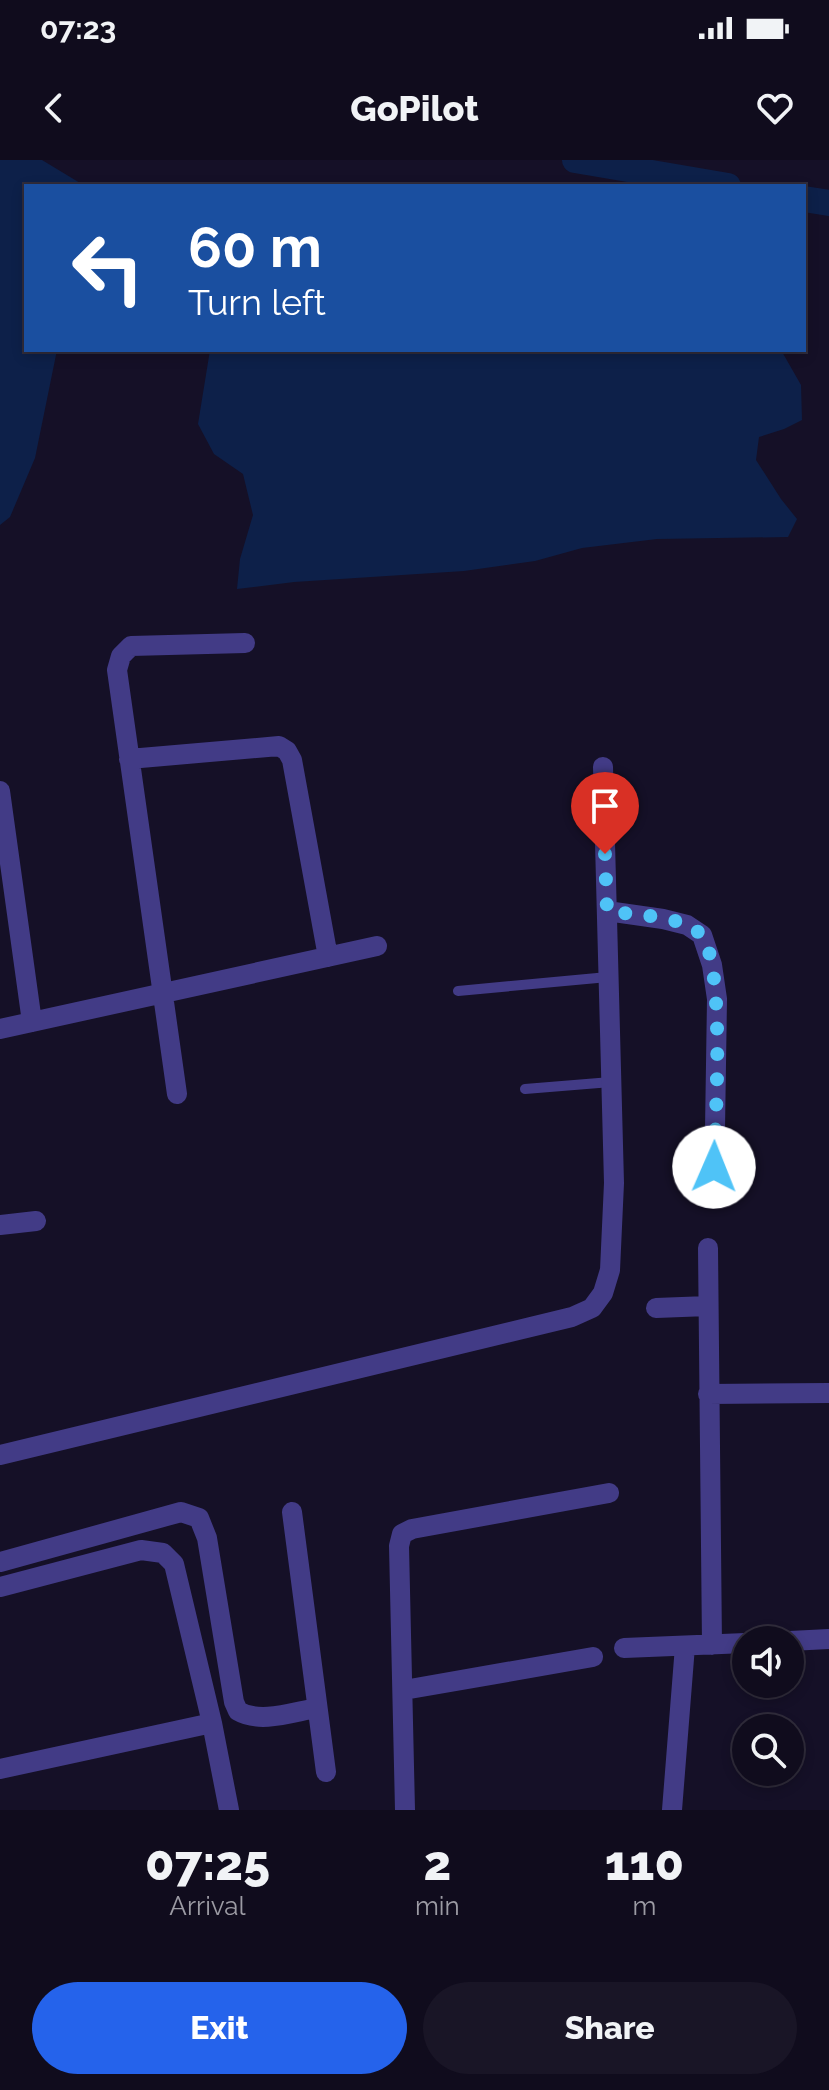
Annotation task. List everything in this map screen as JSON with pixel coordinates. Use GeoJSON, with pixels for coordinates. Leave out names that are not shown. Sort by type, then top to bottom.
{"type":"FeatureCollection","features":[{"type":"Feature","properties":{"kind":"street"},"geometry":{"type":"LineString","coordinates":[[177,1094],[117,670],[121,656],[131,646],[245,643]]}},
{"type":"Feature","properties":{"kind":"street"},"geometry":{"type":"LineString","coordinates":[[129,759],[279,746],[287,751],[292,760],[328,957]]}},
{"type":"Feature","properties":{"kind":"street"},"geometry":{"type":"LineString","coordinates":[[0,1455],[572,1317],[592,1308],[603,1293],[610,1270],[614,1183],[603,767]]}},
{"type":"Feature","properties":{"kind":"street"},"geometry":{"type":"LineString","coordinates":[[0,791],[32,1022]]}},
{"type":"Feature","properties":{"kind":"street"},"geometry":{"type":"LineString","coordinates":[[607,911],[687,925],[702,935],[712,965],[717,999],[714,1194]]}},
{"type":"Feature","properties":{"kind":"street"},"geometry":{"type":"LineString","coordinates":[[0,1029],[377,946]]}},
{"type":"Feature","properties":{"kind":"street"},"geometry":{"type":"LineString","coordinates":[[0,1225],[36,1221]]}},
{"type":"Feature","properties":{"kind":"street"},"geometry":{"type":"LineString","coordinates":[[708,1248],[712,1645]]}},
{"type":"Feature","properties":{"kind":"street"},"geometry":{"type":"LineString","coordinates":[[656,1308],[708,1306]]}},
{"type":"Feature","properties":{"kind":"street"},"geometry":{"type":"LineString","coordinates":[[708,1394],[829,1393]]}},
{"type":"Feature","properties":{"kind":"street"},"geometry":{"type":"LineString","coordinates":[[405,1810],[399,1546],[402,1534],[412,1529],[609,1493]]}},
{"type":"Feature","properties":{"kind":"street"},"geometry":{"type":"LineString","coordinates":[[0,1562],[181,1512],[199,1518],[207,1538],[238,1711],[253,1717],[267,1717],[317,1708]]}},
{"type":"Feature","properties":{"kind":"street"},"geometry":{"type":"LineString","coordinates":[[292,1512],[326,1772]]}},
{"type":"Feature","properties":{"kind":"street"},"geometry":{"type":"LineString","coordinates":[[0,1587],[141,1550],[163,1553],[174,1564],[229,1810]]}},
{"type":"Feature","properties":{"kind":"street"},"geometry":{"type":"LineString","coordinates":[[804,1640],[829,1639]]}},
{"type":"Feature","properties":{"kind":"street"},"geometry":{"type":"LineString","coordinates":[[624,1648],[732,1644]]}},
{"type":"Feature","properties":{"kind":"street"},"geometry":{"type":"LineString","coordinates":[[672,1810],[685,1646]]}},
{"type":"Feature","properties":{"kind":"street"},"geometry":{"type":"LineString","coordinates":[[404,1690],[593,1657]]}},
{"type":"Feature","properties":{"kind":"street"},"geometry":{"type":"LineString","coordinates":[[0,1769],[212,1723]]}},
{"type":"Feature","properties":{"kind":"lane"},"geometry":{"type":"LineString","coordinates":[[458,991],[608,977]]}},
{"type":"Feature","properties":{"kind":"lane"},"geometry":{"type":"LineString","coordinates":[[525,1089],[611,1082]]}},
{"type":"Feature","properties":{"kind":"water"},"geometry":{"type":"Polygon","coordinates":[[[0,160],[42,160],[82,184],[24,184],[24,352],[57,352],[35,458],[10,517],[0,525],[0,160]]]}},
{"type":"Feature","properties":{"kind":"water"},"geometry":{"type":"Polygon","coordinates":[[[210,352],[782,352],[801,385],[802,420],[759,437],[756,460],[797,519],[788,537],[657,539],[582,548],[535,561],[464,571],[294,582],[237,589],[240,559],[253,515],[243,474],[214,454],[198,424],[210,352]]]}},
{"type":"Feature","properties":{"kind":"waterway"},"geometry":{"type":"LineString","coordinates":[[575,160],[716,184]]}},
{"type":"Feature","properties":{"kind":"waterway"},"geometry":{"type":"LineString","coordinates":[[806,199],[829,203]]}},
{"type":"Feature","properties":{"kind":"route"},"geometry":{"type":"LineString","coordinates":[[605,854],[607,911],[687,925],[702,935],[712,965],[717,999],[714,1167]]}}]}
